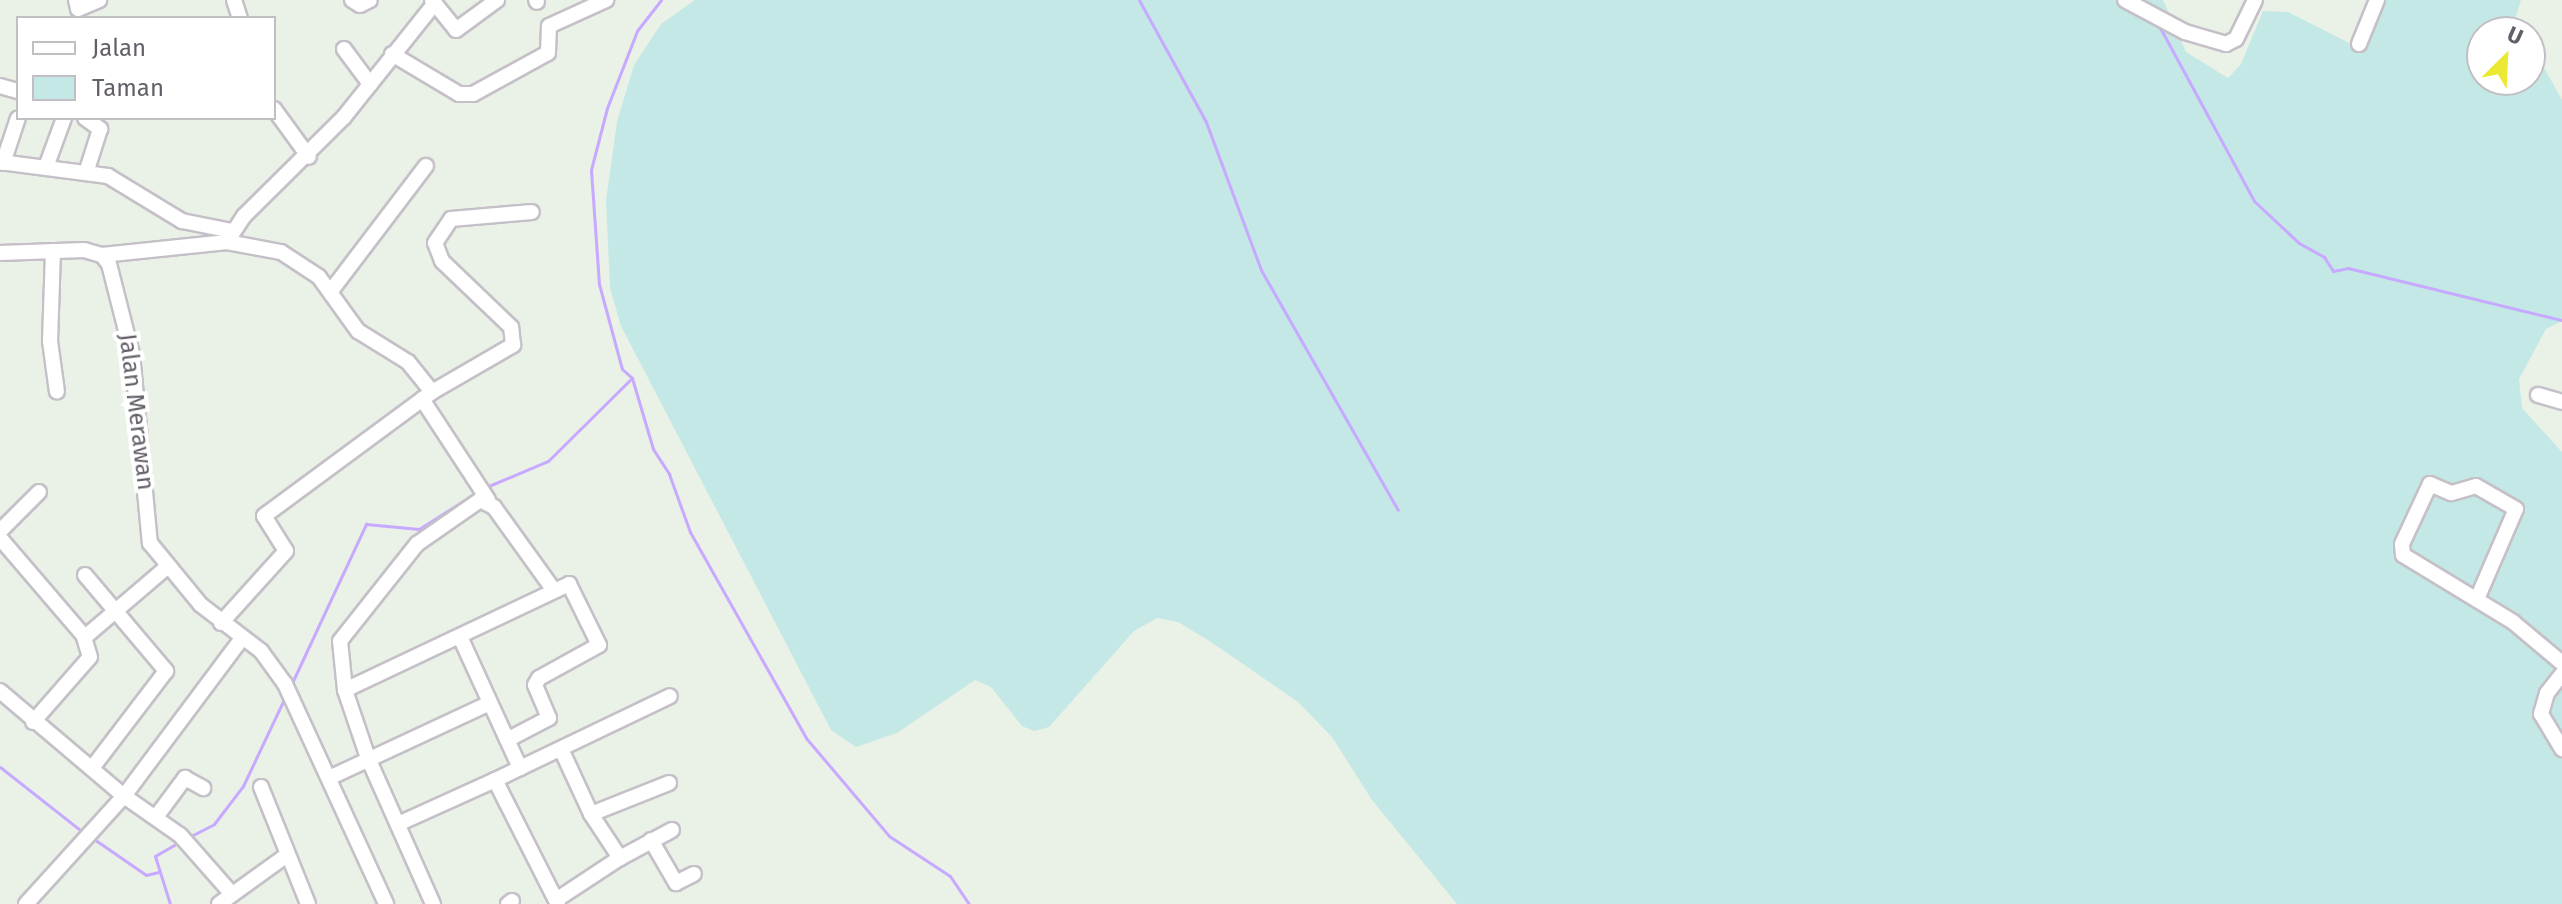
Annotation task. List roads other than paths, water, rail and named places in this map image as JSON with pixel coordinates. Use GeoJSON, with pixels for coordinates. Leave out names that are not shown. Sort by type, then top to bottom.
{"type":"FeatureCollection","features":[{"type":"Feature","properties":{"kind":"street"},"geometry":{"type":"LineString","coordinates":[[78,9],[99,0]]}},
{"type":"Feature","properties":{"kind":"street"},"geometry":{"type":"LineString","coordinates":[[352,0],[360,5],[370,0]]}},
{"type":"Feature","properties":{"kind":"street"},"geometry":{"type":"LineString","coordinates":[[392,54],[459,94],[473,94],[548,53],[549,26],[606,0]]}},
{"type":"Feature","properties":{"kind":"street"},"geometry":{"type":"LineString","coordinates":[[2125,0],[2155,17],[2226,44],[2236,39],[2255,0]]}},
{"type":"Feature","properties":{"kind":"street"},"geometry":{"type":"LineString","coordinates":[[2359,44],[2377,0]]}},
{"type":"Feature","properties":{"kind":"street"},"geometry":{"type":"LineString","coordinates":[[0,253],[53,251],[102,255],[229,237],[309,157],[434,2],[456,30],[495,1]]}},
{"type":"Feature","properties":{"kind":"street"},"geometry":{"type":"LineString","coordinates":[[344,49],[370,84]]}},
{"type":"Feature","properties":{"kind":"street"},"geometry":{"type":"LineString","coordinates":[[276,112],[309,157]]}},
{"type":"Feature","properties":{"kind":"street"},"geometry":{"type":"LineString","coordinates":[[17,120],[1,162],[87,170],[121,181],[182,221],[281,252],[331,291],[358,331],[408,362],[484,492],[553,589]]}},
{"type":"Feature","properties":{"kind":"street"},"geometry":{"type":"LineString","coordinates":[[46,167],[63,120]]}},
{"type":"Feature","properties":{"kind":"street"},"geometry":{"type":"LineString","coordinates":[[87,170],[100,129],[88,120]]}},
{"type":"Feature","properties":{"kind":"street"},"geometry":{"type":"LineString","coordinates":[[331,291],[426,166]]}},
{"type":"Feature","properties":{"kind":"street"},"geometry":{"type":"LineString","coordinates":[[221,623],[286,551],[264,516],[427,395],[511,348],[515,338],[511,327],[442,261],[435,250],[437,235],[451,219],[532,212]]}},
{"type":"Feature","properties":{"kind":"street"},"geometry":{"type":"LineString","coordinates":[[53,251],[50,341],[57,392]]}},
{"type":"Feature","properties":{"kind":"street","name":"Jalan Merawan"},"geometry":{"type":"LineString","coordinates":[[102,255],[116,282],[132,354],[149,538],[168,566],[221,623],[265,655],[285,684],[331,777],[386,904]]}},
{"type":"Feature","properties":{"kind":"street"},"geometry":{"type":"LineString","coordinates":[[2538,395],[2562,402]]}},
{"type":"Feature","properties":{"kind":"street"},"geometry":{"type":"LineString","coordinates":[[2477,599],[2516,509],[2476,486],[2451,493],[2430,484],[2401,551],[2477,599],[2562,663]]}},
{"type":"Feature","properties":{"kind":"street"},"geometry":{"type":"LineString","coordinates":[[0,531],[39,492]]}},
{"type":"Feature","properties":{"kind":"street"},"geometry":{"type":"LineString","coordinates":[[433,904],[368,758],[345,690],[341,638],[417,544],[484,492]]}},
{"type":"Feature","properties":{"kind":"street"},"geometry":{"type":"LineString","coordinates":[[0,538],[84,637],[90,657],[33,722]]}},
{"type":"Feature","properties":{"kind":"street"},"geometry":{"type":"LineString","coordinates":[[84,637],[168,566]]}},
{"type":"Feature","properties":{"kind":"street"},"geometry":{"type":"LineString","coordinates":[[85,575],[166,671],[92,768]]}},
{"type":"Feature","properties":{"kind":"street"},"geometry":{"type":"LineString","coordinates":[[345,690],[461,639],[553,589],[570,585],[600,643],[539,678],[535,685],[549,718],[507,740]]}},
{"type":"Feature","properties":{"kind":"street"},"geometry":{"type":"LineString","coordinates":[[26,904],[90,838],[242,638]]}},
{"type":"Feature","properties":{"kind":"street"},"geometry":{"type":"LineString","coordinates":[[461,639],[520,768]]}},
{"type":"Feature","properties":{"kind":"street"},"geometry":{"type":"LineString","coordinates":[[2562,674],[2547,693],[2541,714],[2562,749]]}},
{"type":"Feature","properties":{"kind":"street"},"geometry":{"type":"LineString","coordinates":[[0,691],[124,796],[180,835],[232,894]]}},
{"type":"Feature","properties":{"kind":"street"},"geometry":{"type":"LineString","coordinates":[[398,824],[670,696]]}},
{"type":"Feature","properties":{"kind":"street"},"geometry":{"type":"LineString","coordinates":[[331,777],[490,703]]}},
{"type":"Feature","properties":{"kind":"street"},"geometry":{"type":"LineString","coordinates":[[561,749],[591,814],[620,858]]}},
{"type":"Feature","properties":{"kind":"street"},"geometry":{"type":"LineString","coordinates":[[156,817],[185,778],[203,788]]}},
{"type":"Feature","properties":{"kind":"street"},"geometry":{"type":"LineString","coordinates":[[495,780],[557,902],[620,858],[672,830]]}},
{"type":"Feature","properties":{"kind":"street"},"geometry":{"type":"LineString","coordinates":[[591,814],[669,783]]}},
{"type":"Feature","properties":{"kind":"street"},"geometry":{"type":"LineString","coordinates":[[261,787],[308,904]]}},
{"type":"Feature","properties":{"kind":"street"},"geometry":{"type":"LineString","coordinates":[[651,840],[676,883],[694,874]]}},
{"type":"Feature","properties":{"kind":"street"},"geometry":{"type":"LineString","coordinates":[[219,904],[287,855]]}},
{"type":"Feature","properties":{"kind":"waterway"},"geometry":{"type":"LineString","coordinates":[[661,0],[637,31],[607,108],[591,170],[599,284],[622,369],[632,378],[653,449],[669,474],[690,532],[806,738],[889,836],[950,876],[969,904]]}},
{"type":"Feature","properties":{"kind":"waterway"},"geometry":{"type":"LineString","coordinates":[[1139,0],[1206,122],[1261,270],[1398,510]]}},
{"type":"Feature","properties":{"kind":"waterway"},"geometry":{"type":"LineString","coordinates":[[2158,24],[2254,201],[2299,243],[2324,257],[2333,271],[2348,268],[2562,320]]}},
{"type":"Feature","properties":{"kind":"waterway"},"geometry":{"type":"LineString","coordinates":[[484,488],[548,461],[632,378]]}},
{"type":"Feature","properties":{"kind":"waterway"},"geometry":{"type":"LineString","coordinates":[[291,685],[366,524],[419,529],[477,492]]}},
{"type":"Feature","properties":{"kind":"waterway"},"geometry":{"type":"LineString","coordinates":[[189,837],[214,824],[243,786],[286,695]]}},
{"type":"Feature","properties":{"kind":"waterway"},"geometry":{"type":"LineString","coordinates":[[0,767],[84,833]]}},
{"type":"Feature","properties":{"kind":"waterway"},"geometry":{"type":"LineString","coordinates":[[91,837],[146,875],[159,872]]}},
{"type":"Feature","properties":{"kind":"waterway"},"geometry":{"type":"LineString","coordinates":[[170,904],[155,856],[179,842]]}}]}
